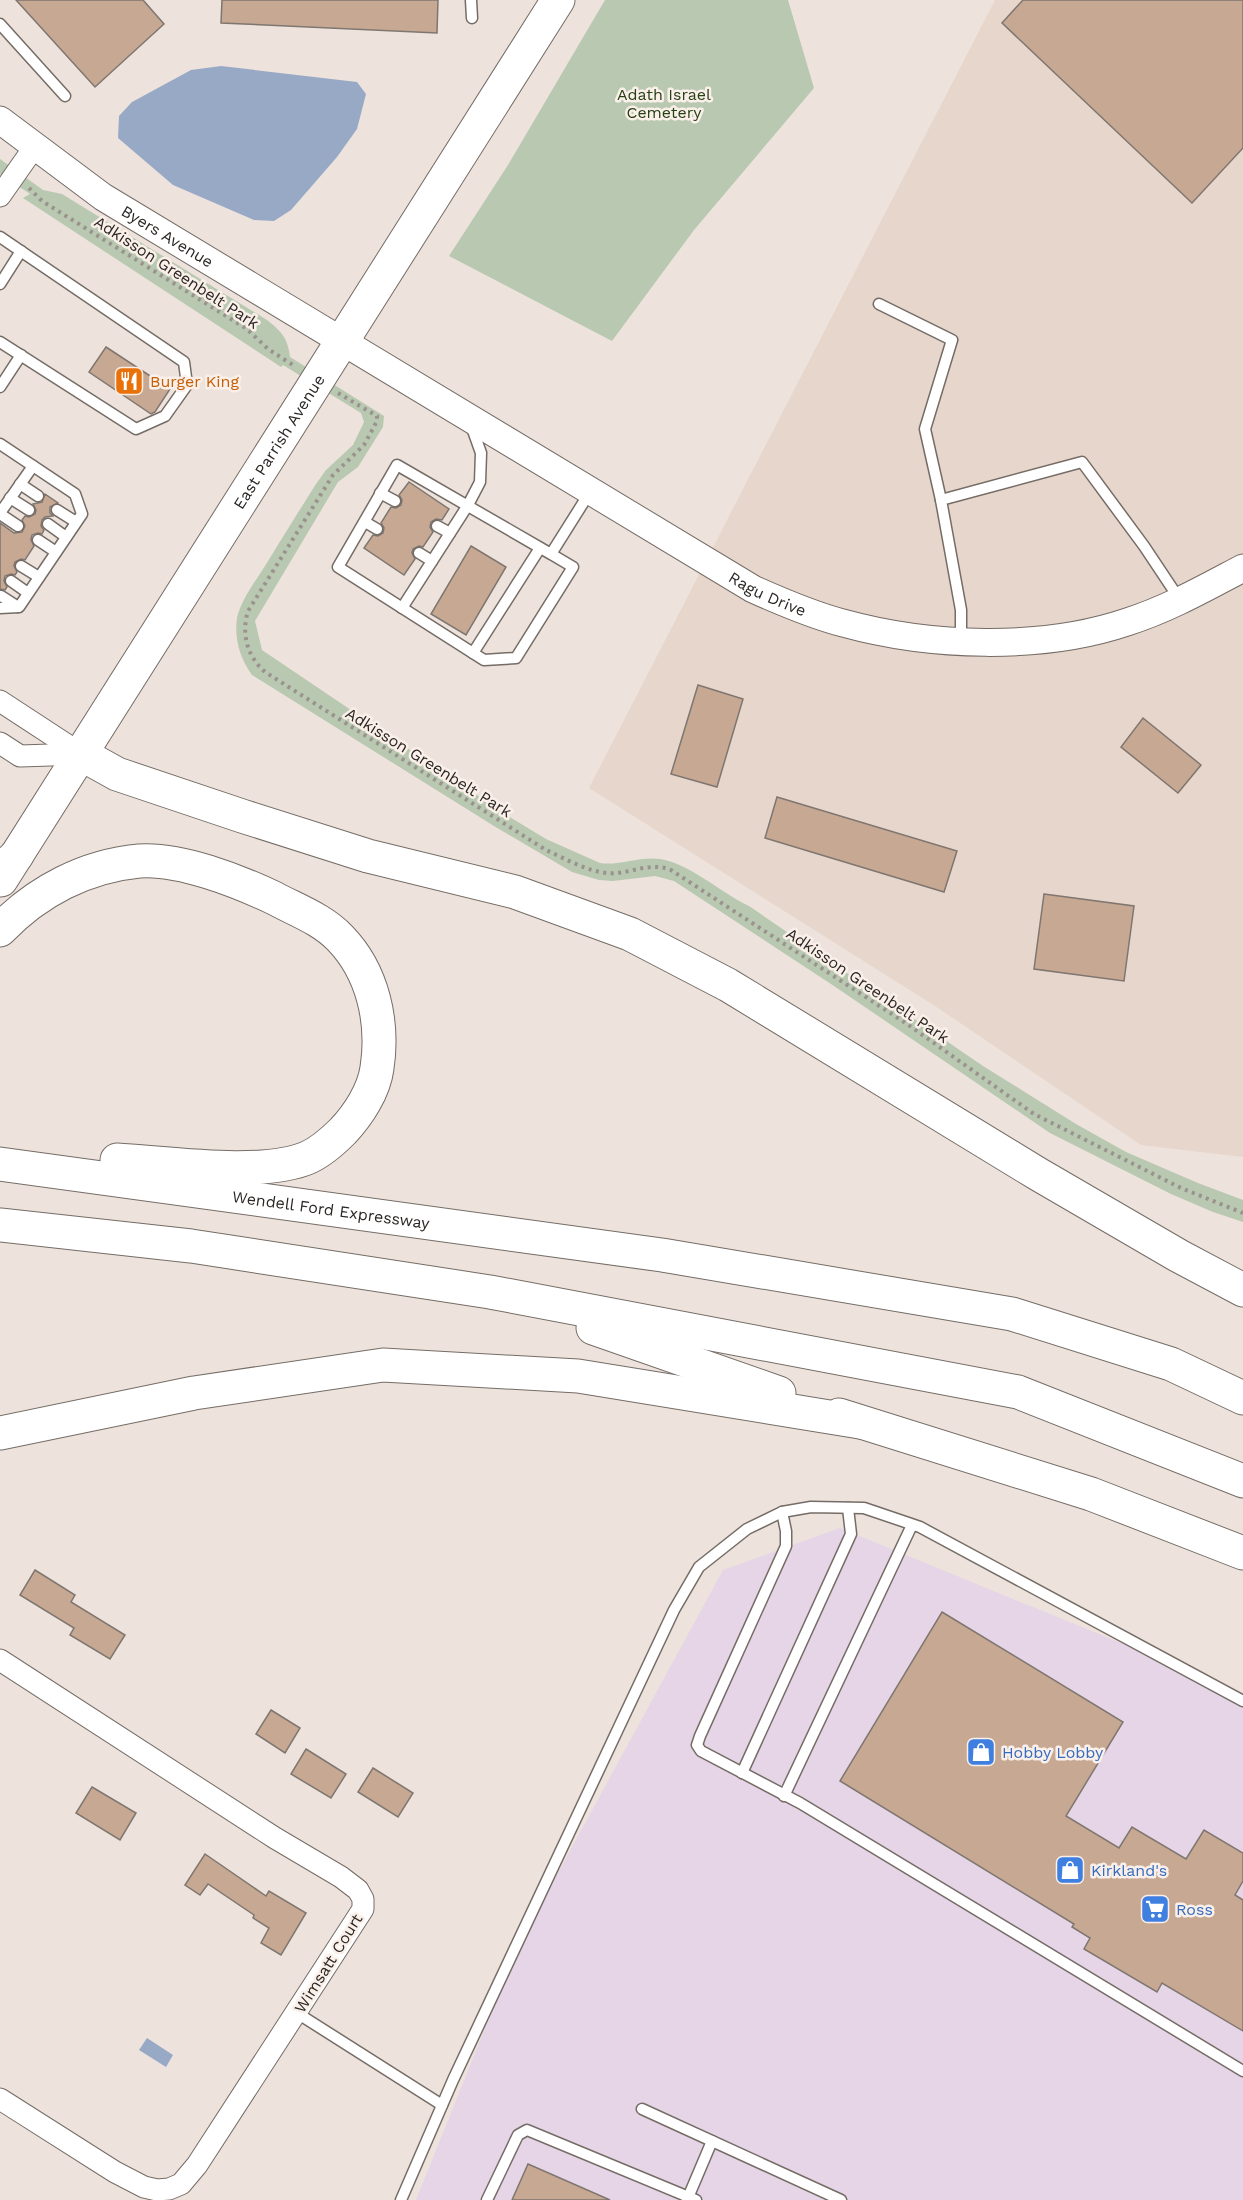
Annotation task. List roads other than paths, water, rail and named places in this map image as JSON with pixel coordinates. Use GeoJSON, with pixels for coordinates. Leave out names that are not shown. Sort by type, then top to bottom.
{"type":"FeatureCollection","features":[{"type":"Feature","properties":{"kind":"main road","name":"East Parrish Avenue"},"geometry":{"type":"LineString","coordinates":[[0,882],[9,863],[558,0]]}},
{"type":"Feature","properties":{"kind":"main road"},"geometry":{"type":"LineString","coordinates":[[81,753],[117,774],[242,816],[368,856],[515,892],[630,933],[728,985],[1038,1174],[1179,1256],[1243,1290]]}},
{"type":"Feature","properties":{"kind":"main road"},"geometry":{"type":"LineString","coordinates":[[0,930],[15,914],[44,893],[77,875],[141,861],[172,864],[220,875],[253,888],[319,921],[340,937],[363,969],[376,1004],[378,1044],[377,1070],[363,1103],[350,1123],[330,1144],[306,1158],[270,1167],[226,1167],[0,1153]]}},
{"type":"Feature","properties":{"kind":"main road","name":"Wendell Ford Expressway"},"geometry":{"type":"LineString","coordinates":[[0,1164],[662,1256],[1012,1314],[1171,1364],[1243,1398]]}},
{"type":"Feature","properties":{"kind":"main road"},"geometry":{"type":"LineString","coordinates":[[0,1225],[191,1246],[490,1292],[1018,1392],[1243,1482]]}},
{"type":"Feature","properties":{"kind":"main road"},"geometry":{"type":"LineString","coordinates":[[490,1292],[860,1422],[1091,1494],[1243,1553]]}},
{"type":"Feature","properties":{"kind":"main road"},"geometry":{"type":"LineString","coordinates":[[0,1433],[194,1393],[383,1365],[578,1376],[860,1422]]}},
{"type":"Feature","properties":{"kind":"street","name":"Byers Avenue"},"geometry":{"type":"LineString","coordinates":[[0,120],[103,197],[342,342]]}},
{"type":"Feature","properties":{"kind":"street"},"geometry":{"type":"LineString","coordinates":[[0,196],[35,147]]}},
{"type":"Feature","properties":{"kind":"street","name":"Ragu Drive"},"geometry":{"type":"LineString","coordinates":[[342,342],[753,589],[797,608],[842,623],[889,634],[961,641],[1033,640],[1080,634],[1125,623],[1169,607],[1243,568]]}},
{"type":"Feature","properties":{"kind":"street"},"geometry":{"type":"LineString","coordinates":[[0,701],[81,753]]}},
{"type":"Feature","properties":{"kind":"street"},"geometry":{"type":"LineString","coordinates":[[0,743],[20,756],[81,753]]}},
{"type":"Feature","properties":{"kind":"street","name":"Wimsatt Court"},"geometry":{"type":"LineString","coordinates":[[0,1660],[265,1832],[341,1877],[358,1890],[363,1899],[363,1909],[358,1920],[197,2165],[180,2184],[169,2189],[157,2190],[144,2187],[115,2172],[0,2099]]}},
{"type":"Feature","properties":{"kind":"lane"},"geometry":{"type":"LineString","coordinates":[[471,0],[471,18]]}},
{"type":"Feature","properties":{"kind":"lane"},"geometry":{"type":"LineString","coordinates":[[0,24],[65,96]]}},
{"type":"Feature","properties":{"kind":"lane"},"geometry":{"type":"LineString","coordinates":[[0,237],[184,362],[187,385],[165,416],[136,429],[0,342]]}},
{"type":"Feature","properties":{"kind":"lane"},"geometry":{"type":"LineString","coordinates":[[0,284],[21,251]]}},
{"type":"Feature","properties":{"kind":"lane"},"geometry":{"type":"LineString","coordinates":[[879,304],[952,340],[925,429],[941,500],[961,610],[961,641]]}},
{"type":"Feature","properties":{"kind":"lane"},"geometry":{"type":"LineString","coordinates":[[0,387],[21,355]]}},
{"type":"Feature","properties":{"kind":"lane"},"geometry":{"type":"LineString","coordinates":[[402,608],[468,505],[480,482],[481,453],[469,418]]}},
{"type":"Feature","properties":{"kind":"lane"},"geometry":{"type":"LineString","coordinates":[[0,444],[75,494],[82,514],[19,607]]}},
{"type":"Feature","properties":{"kind":"lane"},"geometry":{"type":"LineString","coordinates":[[941,500],[1083,462],[1180,600]]}},
{"type":"Feature","properties":{"kind":"lane"},"geometry":{"type":"LineString","coordinates":[[396,465],[468,505],[573,567],[516,658],[484,660],[338,567],[396,465]]}},
{"type":"Feature","properties":{"kind":"lane"},"geometry":{"type":"LineString","coordinates":[[18,526],[0,513],[33,466]]}},
{"type":"Feature","properties":{"kind":"lane"},"geometry":{"type":"LineString","coordinates":[[20,484],[38,496]]}},
{"type":"Feature","properties":{"kind":"lane"},"geometry":{"type":"LineString","coordinates":[[551,554],[590,491]]}},
{"type":"Feature","properties":{"kind":"lane"},"geometry":{"type":"LineString","coordinates":[[380,493],[395,501]]}},
{"type":"Feature","properties":{"kind":"lane"},"geometry":{"type":"LineString","coordinates":[[10,498],[29,510]]}},
{"type":"Feature","properties":{"kind":"lane"},"geometry":{"type":"LineString","coordinates":[[57,510],[76,522]]}},
{"type":"Feature","properties":{"kind":"lane"},"geometry":{"type":"LineString","coordinates":[[364,522],[377,529]]}},
{"type":"Feature","properties":{"kind":"lane"},"geometry":{"type":"LineString","coordinates":[[48,524],[66,537]]}},
{"type":"Feature","properties":{"kind":"lane"},"geometry":{"type":"LineString","coordinates":[[437,526],[450,533]]}},
{"type":"Feature","properties":{"kind":"lane"},"geometry":{"type":"LineString","coordinates":[[38,540],[56,552]]}},
{"type":"Feature","properties":{"kind":"lane"},"geometry":{"type":"LineString","coordinates":[[473,653],[540,548]]}},
{"type":"Feature","properties":{"kind":"lane"},"geometry":{"type":"LineString","coordinates":[[419,553],[432,561]]}},
{"type":"Feature","properties":{"kind":"lane"},"geometry":{"type":"LineString","coordinates":[[21,566],[39,577]]}},
{"type":"Feature","properties":{"kind":"lane"},"geometry":{"type":"LineString","coordinates":[[10,581],[28,593]]}},
{"type":"Feature","properties":{"kind":"lane"},"geometry":{"type":"LineString","coordinates":[[1,596],[19,607]]}},
{"type":"Feature","properties":{"kind":"lane"},"geometry":{"type":"LineString","coordinates":[[0,608],[19,607]]}},
{"type":"Feature","properties":{"kind":"lane"},"geometry":{"type":"LineString","coordinates":[[402,2200],[442,2105],[674,1610],[699,1567],[747,1529],[782,1512],[811,1507],[864,1508],[912,1524],[1243,1701]]}},
{"type":"Feature","properties":{"kind":"lane"},"geometry":{"type":"LineString","coordinates":[[741,1773],[851,1534],[848,1508]]}},
{"type":"Feature","properties":{"kind":"lane"},"geometry":{"type":"LineString","coordinates":[[782,1512],[786,1546],[697,1745],[701,1751],[800,1803],[1243,2071]]}},
{"type":"Feature","properties":{"kind":"lane"},"geometry":{"type":"LineString","coordinates":[[784,1796],[912,1524]]}},
{"type":"Feature","properties":{"kind":"lane"},"geometry":{"type":"LineString","coordinates":[[297,2013],[442,2105]]}},
{"type":"Feature","properties":{"kind":"lane"},"geometry":{"type":"LineString","coordinates":[[642,2109],[841,2200]]}},
{"type":"Feature","properties":{"kind":"lane"},"geometry":{"type":"LineString","coordinates":[[487,2200],[518,2135],[527,2130],[691,2199],[712,2141]]}},
{"type":"Feature","properties":{"kind":"water"},"geometry":{"type":"Polygon","coordinates":[[[221,66],[357,82],[366,94],[357,129],[337,157],[291,210],[274,221],[254,220],[173,185],[118,138],[119,116],[132,102],[191,70],[221,66]]]}},
{"type":"Feature","properties":{"kind":"water"},"geometry":{"type":"Polygon","coordinates":[[[147,2038],[173,2055],[166,2067],[139,2050],[147,2038]]]}},
{"type":"Feature","properties":{"kind":"place","name":"Burger King"},"geometry":{"type":"Point","coordinates":[129,381]}},
{"type":"Feature","properties":{"kind":"place","name":"Hobby Lobby"},"geometry":{"type":"Point","coordinates":[981,1752]}},
{"type":"Feature","properties":{"kind":"place","name":"Kirkland's"},"geometry":{"type":"Point","coordinates":[1070,1870]}},
{"type":"Feature","properties":{"kind":"place","name":"Ross"},"geometry":{"type":"Point","coordinates":[1155,1909]}},
{"type":"Feature","properties":{"kind":"park label","name":"Adath Israel Cemetery"},"geometry":{"type":"Point","coordinates":[664,103]}}]}
